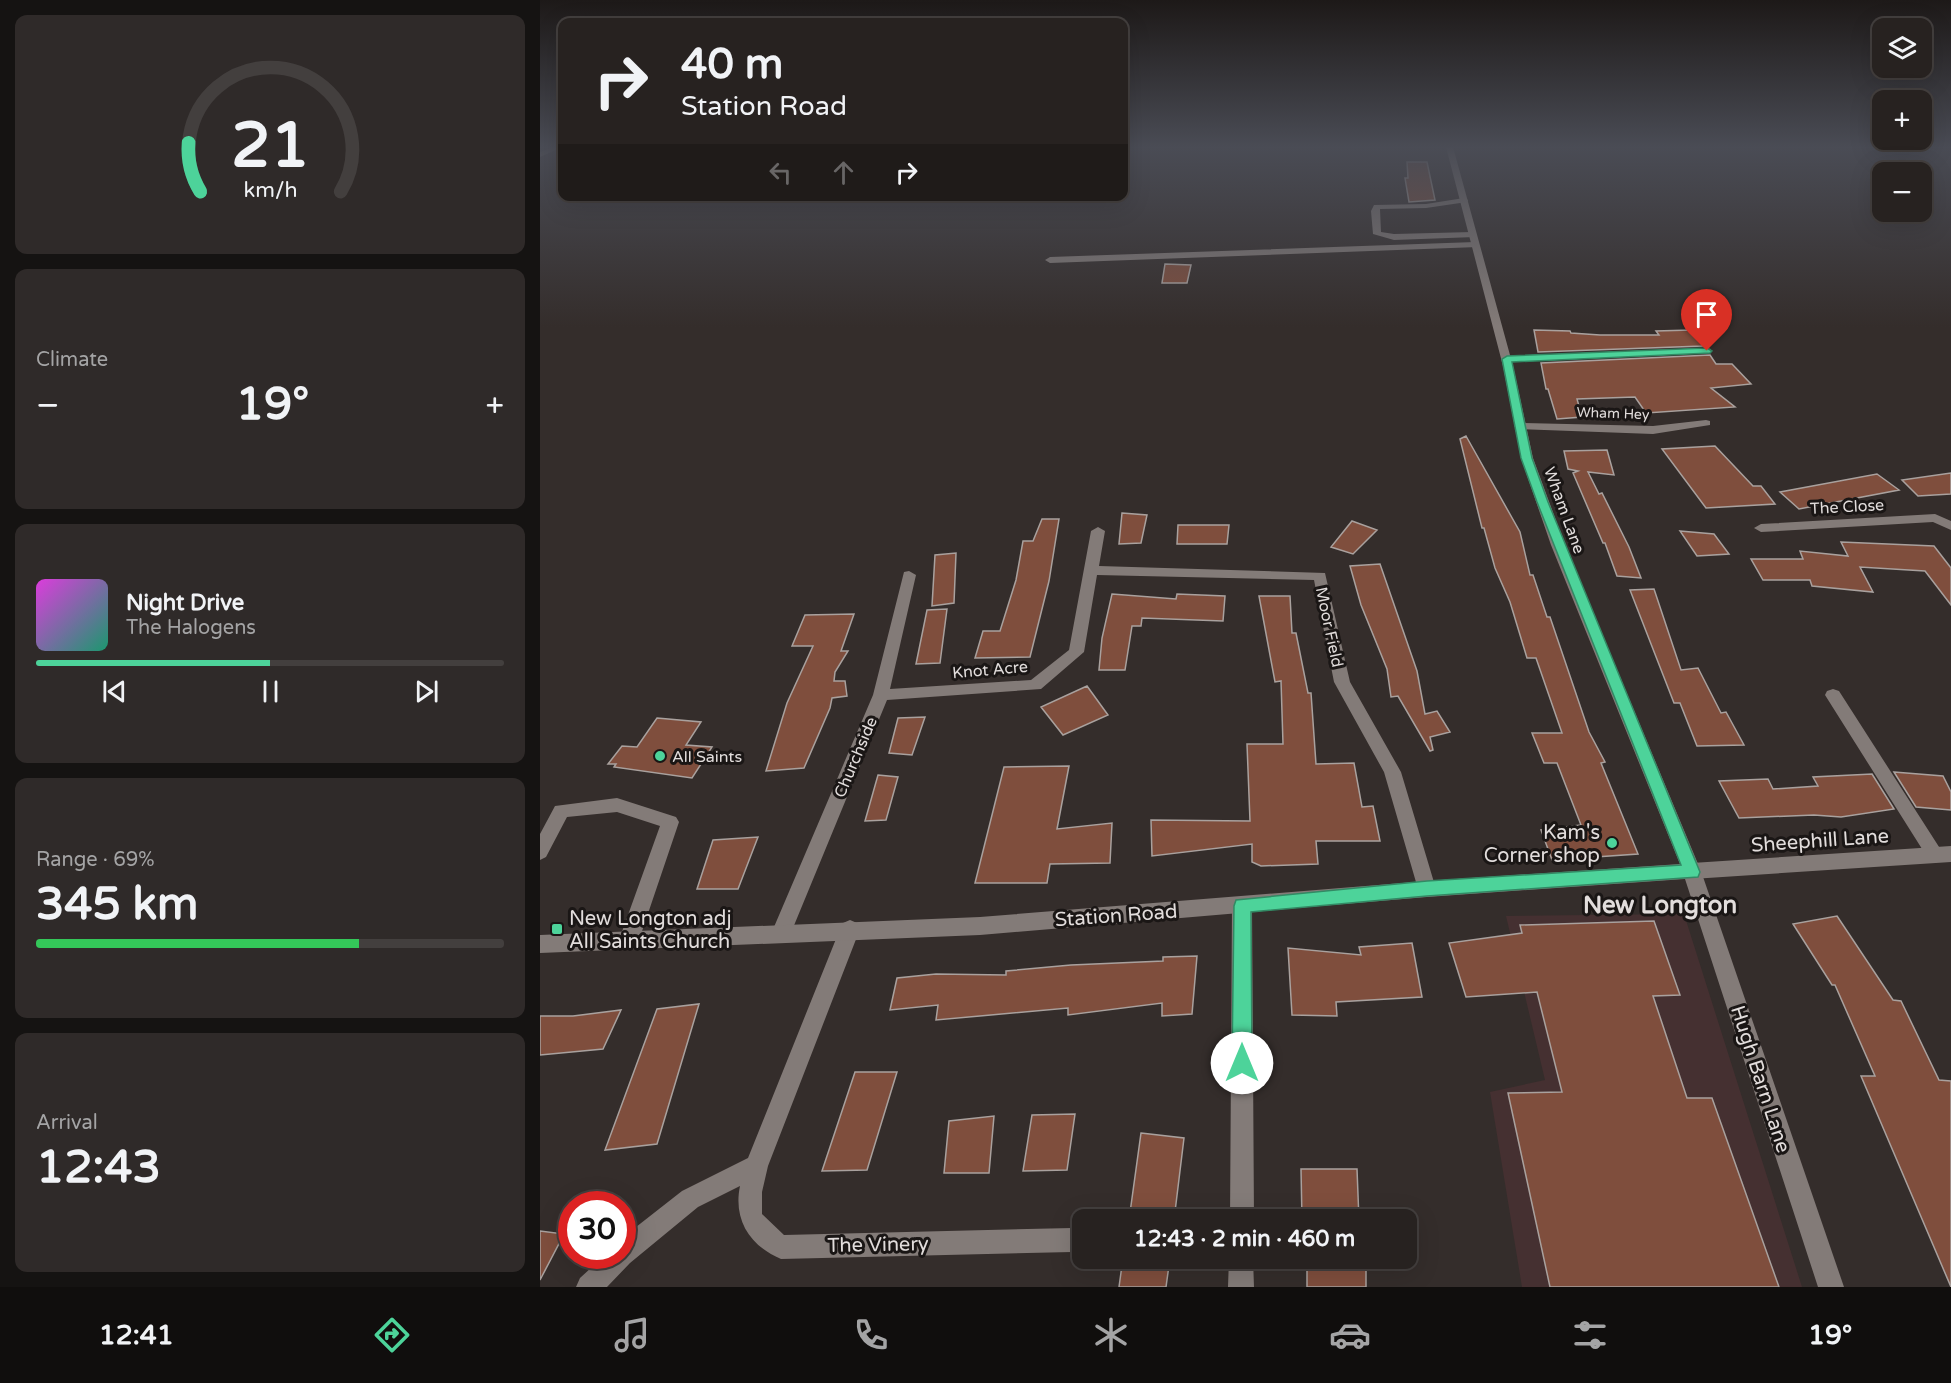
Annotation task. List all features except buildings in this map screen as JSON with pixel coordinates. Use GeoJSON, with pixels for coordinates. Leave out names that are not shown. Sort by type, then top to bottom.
{"type":"FeatureCollection","features":[{"type":"Feature","properties":{"kind":"street"},"geometry":{"type":"LineString","coordinates":[[1377,207],[1375,211],[1377,234],[1394,237],[1474,240]]}},
{"type":"Feature","properties":{"kind":"street","name":"Wham Lane"},"geometry":{"type":"LineString","coordinates":[[1466,207],[1507,359],[1527,458],[1558,545],[1692,872]]}},
{"type":"Feature","properties":{"kind":"street"},"geometry":{"type":"LineString","coordinates":[[1050,260],[1474,240]]}},
{"type":"Feature","properties":{"kind":"street"},"geometry":{"type":"LineString","coordinates":[[1507,359],[1707,351]]}},
{"type":"Feature","properties":{"kind":"street","name":"Wham Hey"},"geometry":{"type":"LineString","coordinates":[[1520,426],[1653,430],[1706,423]]}},
{"type":"Feature","properties":{"kind":"street","name":"The Close"},"geometry":{"type":"LineString","coordinates":[[1761,528],[1935,518],[1951,526]]}},
{"type":"Feature","properties":{"kind":"street","name":"Knot Acre"},"geometry":{"type":"LineString","coordinates":[[881,695],[1035,685],[1076,652],[1098,531]]}},
{"type":"Feature","properties":{"kind":"street","name":"Moor Field"},"geometry":{"type":"LineString","coordinates":[[1091,570],[1320,576],[1342,682],[1392,772],[1427,889]]}},
{"type":"Feature","properties":{"kind":"street","name":"Churchside"},"geometry":{"type":"LineString","coordinates":[[781,934],[881,695],[909,574]]}},
{"type":"Feature","properties":{"kind":"street"},"geometry":{"type":"LineString","coordinates":[[1833,695],[1943,854]]}},
{"type":"Feature","properties":{"kind":"street"},"geometry":{"type":"LineString","coordinates":[[540,852],[561,811],[617,805],[670,822],[629,940]]}},
{"type":"Feature","properties":{"kind":"street","name":"Sheephill Lane"},"geometry":{"type":"LineString","coordinates":[[1692,872],[1943,854]]}},
{"type":"Feature","properties":{"kind":"street","name":"Station Road"},"geometry":{"type":"LineString","coordinates":[[540,944],[850,929],[980,926],[1427,889],[1692,872]]}},
{"type":"Feature","properties":{"kind":"street","name":"Hugh Barn Lane"},"geometry":{"type":"LineString","coordinates":[[1692,872],[1831,1287]]}},
{"type":"Feature","properties":{"kind":"street"},"geometry":{"type":"LineString","coordinates":[[1242,906],[1242,1209]]}},
{"type":"Feature","properties":{"kind":"street","name":"The Vinery"},"geometry":{"type":"LineString","coordinates":[[850,929],[756,1166],[747,1208],[757,1228],[781,1247],[1072,1240]]}},
{"type":"Feature","properties":{"kind":"street"},"geometry":{"type":"LineString","coordinates":[[636,1242],[690,1199],[756,1166]]}},
{"type":"Feature","properties":{"kind":"street"},"geometry":{"type":"LineString","coordinates":[[589,1287],[608,1269]]}},
{"type":"Feature","properties":{"kind":"street"},"geometry":{"type":"LineString","coordinates":[[1241,1269],[1241,1287]]}},
{"type":"Feature","properties":{"kind":"shaded area"},"geometry":{"type":"Polygon","coordinates":[[[1684,914],[1802,1287],[1522,1287],[1490,1092],[1545,1080],[1506,916],[1684,914]]]}},
{"type":"Feature","properties":{"kind":"place","name":"All Saints"},"geometry":{"type":"Point","coordinates":[660,756]}},
{"type":"Feature","properties":{"kind":"place","name":"Kam's Corner shop"},"geometry":{"type":"Point","coordinates":[1612,843]}},
{"type":"Feature","properties":{"kind":"place","name":"New Longton adj All Saints Church"},"geometry":{"type":"Point","coordinates":[557,929]}},
{"type":"Feature","properties":{"kind":"district","name":"New Longton"},"geometry":{"type":"Point","coordinates":[1660,905]}},
{"type":"Feature","properties":{"kind":"route"},"geometry":{"type":"LineString","coordinates":[[1242,1063],[1242,906],[1427,889],[1692,872],[1542,502],[1527,458],[1507,359],[1707,351]]}}]}
